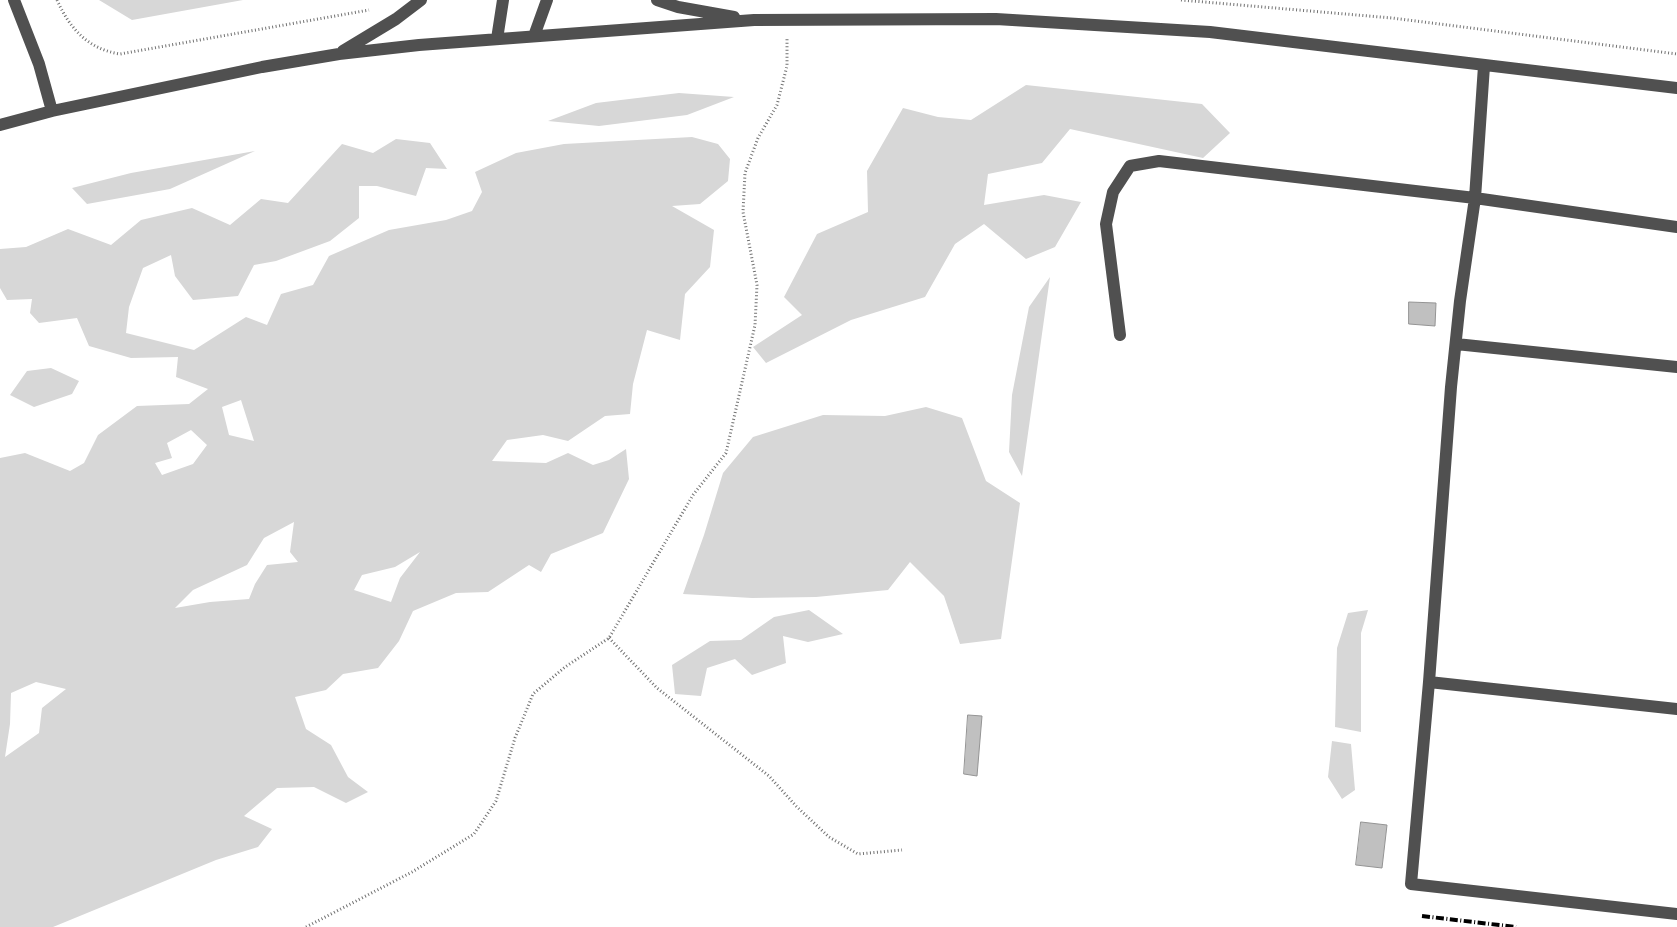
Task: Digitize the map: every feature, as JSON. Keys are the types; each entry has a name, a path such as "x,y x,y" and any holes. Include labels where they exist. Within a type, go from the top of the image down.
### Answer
{"street":[{"path":"14,0 38,64 52,111"},
{"path":"339,54 396,20 421,0"},
{"path":"497,39 503,0"},
{"path":"534,36 547,0"},
{"path":"657,0 678,8 754,20"},
{"path":"0,125 52,111 262,67 339,54 419,44 754,20 996,19 1210,32 1677,88"},
{"path":"1484,66 1475,198 1460,301 1451,387 1429,682 1411,884 1677,914"},
{"path":"1120,335 1106,224 1113,192 1130,166 1159,161 1475,198 1677,227"},
{"path":"1456,344 1677,367"},
{"path":"1429,682 1677,709"}],"path":[{"path":"57,0 64,16 76,31 91,44 106,52 120,54 372,9"},
{"path":"1181,0 1392,18 1677,54"},
{"path":"306,927 412,872 474,834 496,801 515,738 533,694 566,667 610,638 693,495 726,453 755,325 757,285 743,212 745,173 758,138 778,105 787,66 787,20"},
{"path":"610,638 657,688 770,776 796,806 830,836 858,854 902,850"}],"shaded area":[{"path":"99,0 243,0 132,20"},
{"path":"1026,85 1202,104 1230,133 1203,158 1070,129 1042,163 988,174 984,205 1044,195 1081,202 1055,247 1026,259 984,224 955,244 925,297 851,320 766,363 753,347 802,315 784,297 817,234 868,212 867,171 903,108 938,117 971,120"},
{"path":"679,93 734,97 687,115 599,126 548,121 596,103"},
{"path":"692,137 718,144 730,159 728,181 700,204 672,206 714,230 710,267 685,294 680,340 647,330 633,384 630,414 605,416 568,441 543,435 507,440 492,461 546,463 568,453 593,465 609,460 626,449 629,479 603,533 551,554 541,572 529,565 488,592 456,593 413,611 399,641 378,668 343,674 326,690 295,697 306,729 331,745 348,777 368,792 346,803 314,787 277,788 244,816 272,829 258,847 216,860 53,927 0,927 0,458 25,453 70,471 84,463 98,435 137,406 189,404 208,389 176,377 178,357 131,358 89,346 77,318 39,323 30,313 32,299 7,300 0,288 0,249 26,247 68,229 111,245 141,220 192,208 230,225 261,199 288,203 342,144 373,153 396,139 430,143 447,169 426,168 416,196 377,186 359,186 359,218 330,241 276,261 254,265 238,296 193,300 175,276 171,255 143,268 129,307 126,333 194,350 246,317 267,325 281,294 313,285 329,256 389,230 446,220 472,211 482,192 475,172 516,153 564,144","holes":["241,400 254,441 229,435 222,407","191,430 207,445 193,464 162,475 155,463 172,458 167,443","294,522 290,552 298,562 267,565 255,584 249,599 210,602 175,608 193,590 247,565 264,538","420,552 400,578 391,602 354,590 362,575 395,567","36,682 66,689 42,708 39,733 5,757 10,724 11,693"]},
{"path":"255,151 170,189 87,204 72,188 131,173"},
{"path":"1050,277 1022,476 1009,452 1012,395 1029,307"},
{"path":"51,368 79,381 72,394 34,407 10,395 27,371"},
{"path":"926,407 962,418 986,481 1020,503 1001,639 960,644 944,596 910,562 888,590 816,597 752,598 683,594 723,473 753,437 823,415 885,416"},
{"path":"809,610 843,634 808,642 783,636 786,663 752,675 735,659 707,668 701,696 675,694 672,665 710,641 741,640 774,617"},
{"path":"1368,610 1361,633 1361,732 1335,727 1337,648 1348,613"},
{"path":"1332,741 1351,744 1355,790 1342,799 1328,777"}],"building":[{"path":"1409,302 1436,303 1435,326 1409,324"},
{"path":"968,715 982,716 977,776 964,774"},
{"path":"1361,822 1387,825 1382,868 1356,865"}],"railway":[{"path":"1422,916 1516,927"}]}
